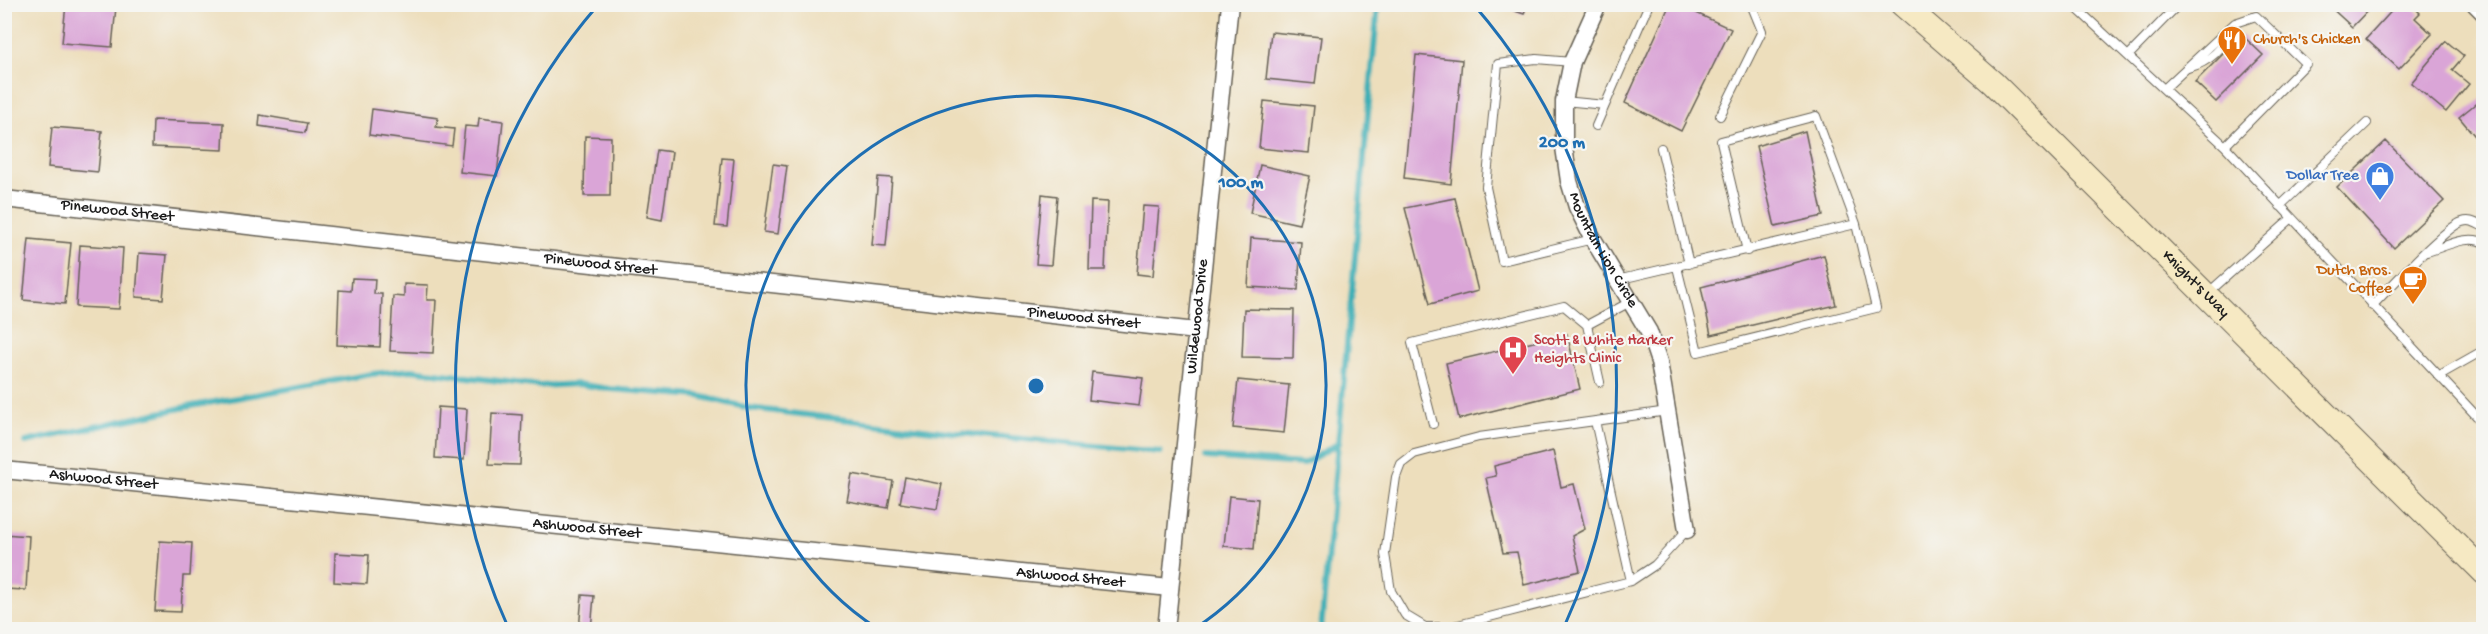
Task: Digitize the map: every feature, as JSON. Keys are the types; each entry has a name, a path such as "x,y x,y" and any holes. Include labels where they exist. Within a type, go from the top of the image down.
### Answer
{"main road":[{"name":"Knight's Way","path":"1906,5 1993,83 2484,572"}],"street":[{"name":"Wildewood Drive","path":"1166,630 1230,4"},
{"name":"Mountain Lion Circle","path":"1598,4 1572,62 1564,101 1564,147 1569,181 1577,207 1593,239 1649,332 1659,362 1687,530"},
{"path":"2475,4 2484,13"},
{"name":"Pinewood Street","path":"4,199 1196,331"},
{"name":"Ashwood Street","path":"4,470 1170,588"}],"lane":[{"path":"1596,126 1649,4"},
{"path":"1720,116 1762,31 1751,4"},
{"path":"2072,4 2225,146 2484,424"},
{"path":"2128,56 2179,4"},
{"path":"2164,89 2235,23 2256,16 2306,64 2225,146"},
{"path":"1572,62 1536,59 1498,64 1486,187 1502,261 1593,239"},
{"path":"1564,101 1605,105"},
{"path":"1677,267 1698,352 1876,308 1856,224 1816,116 1721,141 1747,251"},
{"path":"2280,207 2367,123"},
{"path":"1661,148 1689,264"},
{"path":"2206,296 2292,218"},
{"path":"2372,306 2459,222 2470,220 2484,227"},
{"path":"1617,280 1856,224"},
{"path":"2425,253 2467,239 2484,243"},
{"path":"1587,325 1630,302"},
{"path":"1432,424 1412,343 1564,306 1587,325 1600,382"},
{"path":"2438,376 2484,350"},
{"path":"1668,411 1479,437 1414,454 1401,464 1396,477 1385,554 1391,591 1405,615 1425,627 1450,627 1631,581 1655,565 1687,530"},
{"path":"1595,421 1631,581"}],"building":[{"path":"66,4 116,7 112,47 62,43"},
{"path":"1494,4 1527,4 1524,14"},
{"path":"1670,4 1677,4 1731,29 1681,131 1625,103"},
{"path":"2398,4 2411,4 2420,13 2415,18 2432,34 2399,69 2366,39"},
{"path":"2328,5 2373,5 2352,27"},
{"path":"1271,32 1321,37 1315,84 1266,79"},
{"path":"2242,35 2263,55 2216,102 2195,82"},
{"path":"2446,41 2464,56 2452,70 2469,84 2446,112 2411,83"},
{"path":"1416,55 1462,60 1451,184 1404,178"},
{"path":"2484,97 2484,147 2459,117"},
{"path":"1264,101 1314,106 1309,153 1259,148"},
{"path":"372,109 438,118 436,127 454,129 452,146 369,135"},
{"path":"260,115 307,123 305,133 259,126"},
{"path":"479,118 503,121 497,176 460,172 465,126 478,127"},
{"path":"153,120 224,123 223,150 152,147"},
{"path":"52,127 102,131 98,172 48,167"},
{"path":"1805,131 1823,216 1775,227 1756,146"},
{"path":"585,136 611,137 610,196 584,196"},
{"path":"2386,141 2444,201 2394,248 2337,187"},
{"path":"657,150 672,152 662,220 647,217"},
{"path":"722,158 734,159 727,227 715,226"},
{"path":"773,164 787,166 778,234 764,232"},
{"path":"1260,165 1310,176 1299,224 1250,213"},
{"path":"878,177 892,178 886,246 872,245"},
{"path":"1042,194 1057,196 1051,265 1036,264"},
{"path":"1455,198 1478,291 1430,304 1405,208"},
{"path":"1091,201 1108,202 1105,270 1089,270"},
{"path":"1143,206 1159,207 1153,276 1137,274"},
{"path":"1251,238 1301,242 1298,290 1248,287"},
{"path":"29,239 71,243 65,304 23,300"},
{"path":"80,245 123,248 119,309 76,307"},
{"path":"139,253 167,255 163,299 136,297"},
{"path":"1824,255 1836,305 1711,335 1701,287"},
{"path":"352,278 375,279 374,294 382,294 380,347 337,345 339,290 351,291"},
{"path":"404,284 428,285 427,300 436,300 433,353 390,351 393,296 404,297"},
{"path":"1244,309 1294,310 1293,358 1242,357"},
{"name":"Scott & White Harker Heights Clinic","path":"1567,334 1580,389 1459,419 1446,363"},
{"path":"1092,372 1143,378 1139,406 1089,400"},
{"path":"1238,380 1289,385 1284,433 1233,428"},
{"path":"438,407 467,409 464,460 435,458"},
{"path":"492,413 522,415 520,465 489,464"},
{"path":"1553,451 1561,487 1574,484 1585,529 1572,536 1580,571 1524,585 1517,552 1503,553 1486,478 1496,476 1494,466"},
{"path":"852,474 893,481 888,508 847,501"},
{"path":"905,477 942,484 937,509 900,503"},
{"path":"1229,496 1258,499 1254,549 1224,546"},
{"path":"4,534 29,536 26,590 4,589"},
{"path":"160,541 192,543 190,576 183,576 181,612 155,611"},
{"path":"335,553 369,555 367,584 334,582"},
{"path":"582,595 594,596 591,630 579,630"}],"waterway":[{"path":"1321,630 1378,4"},
{"path":"26,442 186,407 372,374 411,370 540,386 578,384 610,389 699,396 749,408 948,432 1160,452"},
{"path":"1206,457 1303,464 1339,443"}],"place":[{"name":"Church's Chicken","path":"2232,66"},
{"name":"Dollar Tree","path":"2380,202"},
{"name":"Dutch Bros. Coffee","path":"2413,306"},
{"name":"Scott & White Harker Heights Clinic","path":"1513,376"}]}
